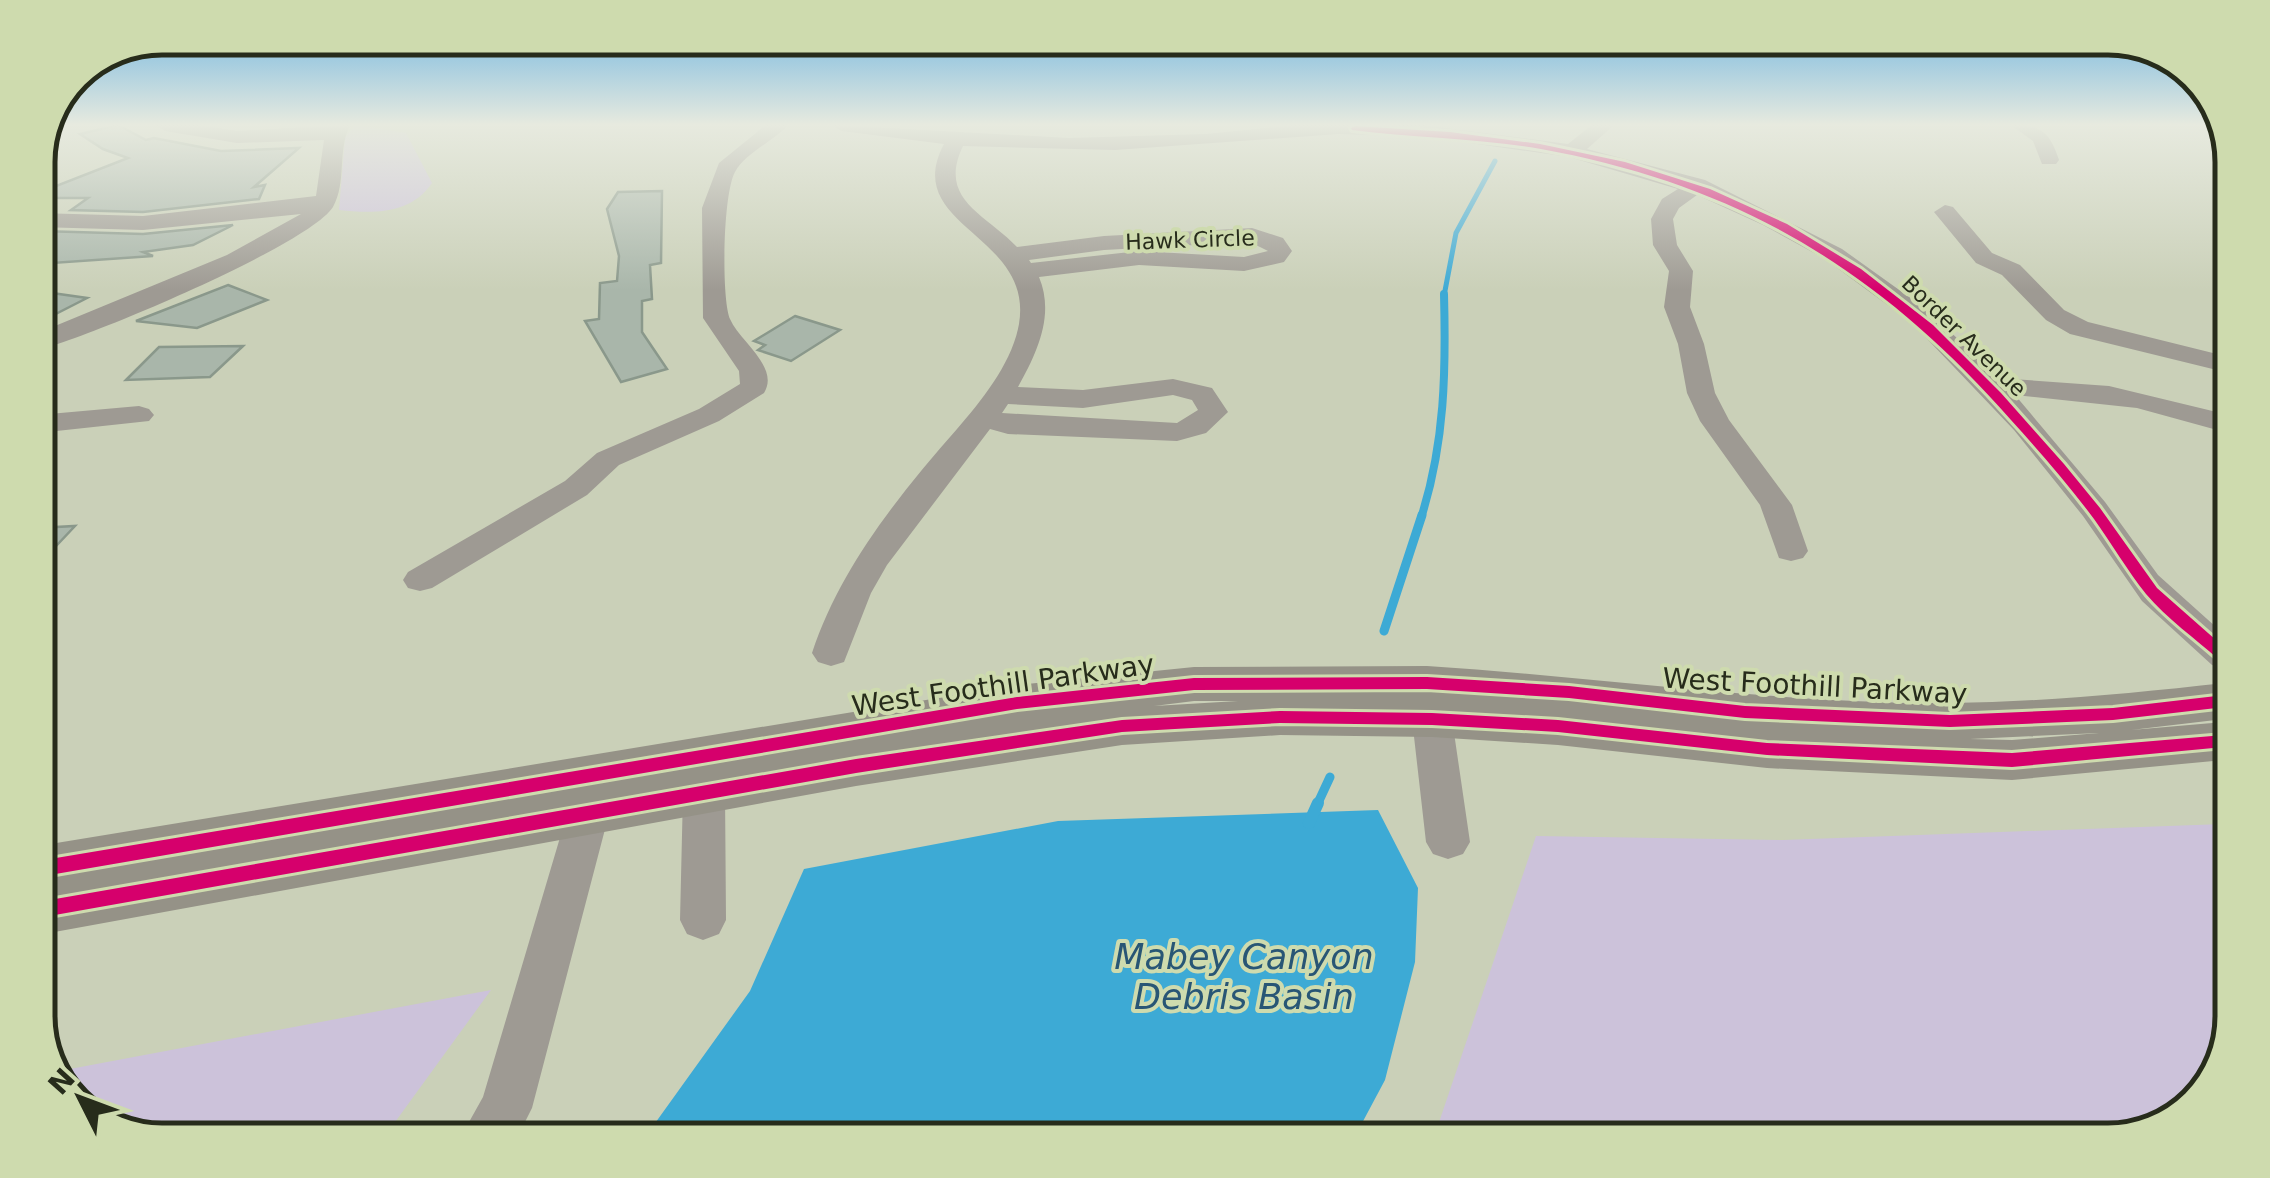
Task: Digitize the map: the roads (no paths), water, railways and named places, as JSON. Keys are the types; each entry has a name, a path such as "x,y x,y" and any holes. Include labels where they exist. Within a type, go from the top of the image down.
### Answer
{"main road":[{"name":"West Foothill Parkway","path":"55,866 1016,704 1194,684 1310,680 1568,692 1744,712 1950,722 2113,714 2215,702"},
{"path":"588,814 656,782 949,730 1016,704"},
{"name":"West Foothill Parkway","path":"55,907 704,793 1122,726 1280,717 1432,718 1558,726 1766,749 2012,760 2215,743"}],"street":[{"path":"55,335 278,240 322,205 331,180"},
{"path":"420,580 576,488 608,458 708,415 754,387 753,371 716,318 712,258 720,180"},
{"path":"831,653 839,618 866,573 969,433 994,406 1029,344 1036,297 1018,263 959,208 946,180"},
{"name":"Border Avenue","path":"1679,180 1808,238 1894,296 1988,386 2093,508 2153,592 2215,647"},
{"path":"1697,185 1670,204 1662,219 1664,245 1681,271 1676,307 1690,344 1701,393 1715,421 1776,506 1791,550"},
{"path":"55,220 143,223 322,205"},
{"path":"1945,212 1984,258 2012,270 2056,315 2078,328 2215,362"},
{"name":"Hawk Circle","path":"1252,235 1275,243 1280,251 1264,262 1244,264 1139,258 1018,263 1104,243 1252,235"},
{"path":"1988,386 2085,388 2165,402 2215,419"},
{"path":"1173,387 1202,394 1214,412 1196,427 1158,433 1008,425 994,406 1173,387"},
{"path":"55,422 139,414"},
{"path":"1432,718 1448,842"},
{"path":"703,920 704,793"},
{"path":"497,1123 506,1108 588,814"}],"water":[{"name":"Mabey Canyon Debris Basin","path":"1378,810 1418,888 1415,962 1385,1080 1362,1123 655,1123 750,991 804,869 1058,821"}],"waterway":[{"path":"1444,296 1456,233 1485,180"},
{"path":"1421,518 1435,462 1442,407 1444,296"},
{"path":"1384,631 1422,515"},
{"path":"1317,805 1330,777"},
{"path":"1309,823 1318,803"}]}
